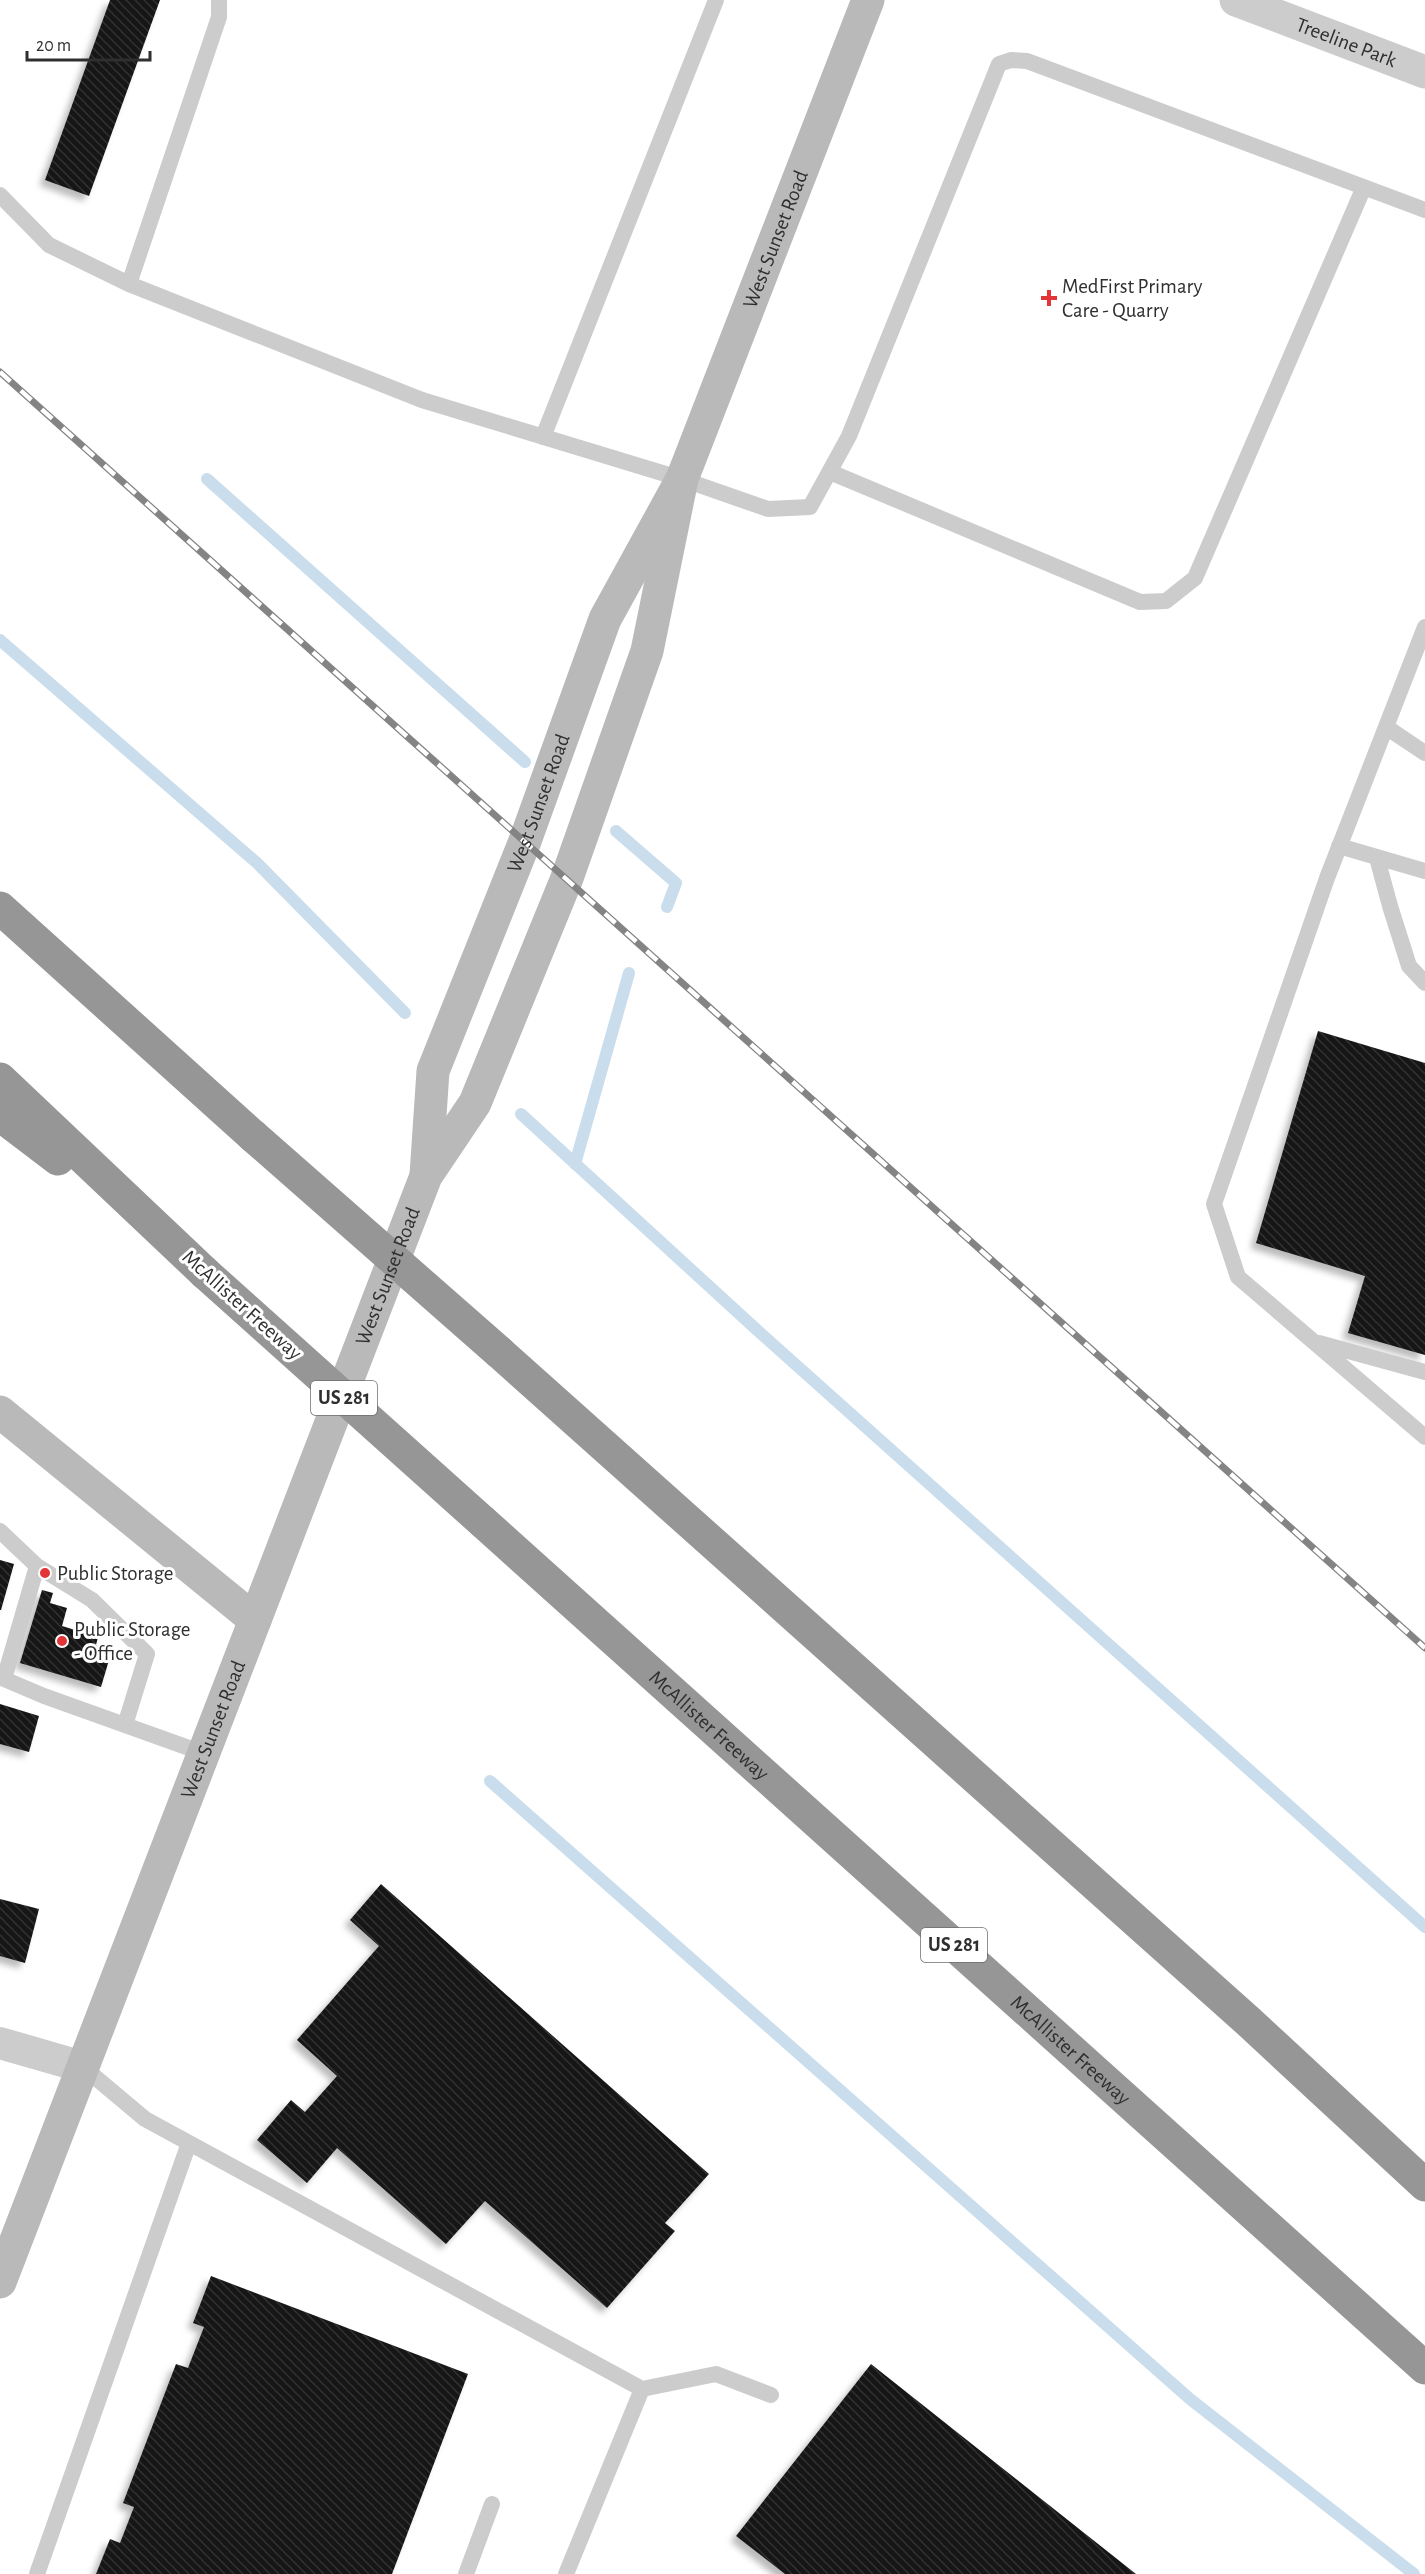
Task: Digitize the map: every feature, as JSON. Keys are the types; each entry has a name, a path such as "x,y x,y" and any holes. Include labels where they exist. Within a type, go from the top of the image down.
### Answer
{"highway":[{"path":"0,908 1239,2013 1425,2185"},
{"name":"McAllister Freeway","path":"0,1079 205,1273 1425,2367"},
{"path":"0,1115 205,1273"}],"main road":[{"name":"West Sunset Road","path":"426,1176 433,1071 525,841 605,619 682,479 868,0"},
{"name":"West Sunset Road","path":"0,2282 426,1176 475,1103 567,878 647,651 682,479"},
{"path":"0,1412 255,1620"}],"street":[{"name":"Treeline Park","path":"1236,0 1425,72"},
{"path":"0,2043 83,2067"}],"lane":[{"path":"129,284 219,17 219,0"},
{"path":"543,437 716,0"},
{"path":"0,195 49,245 129,284 422,400 682,479 768,509 810,507 849,436 999,64 1011,60 1027,61 1425,210"},
{"path":"830,472 1140,602 1166,601 1195,578 1364,187"},
{"path":"1425,627 1339,846 1214,1204 1238,1277 1425,1437"},
{"path":"1386,727 1425,753"},
{"path":"1339,846 1425,871"},
{"path":"1377,858 1409,966 1425,983"},
{"path":"1312,1341 1425,1372"},
{"path":"0,1530 37,1566 92,1600 147,1654 125,1725"},
{"path":"37,1566 2,1678 44,1696 203,1753"},
{"path":"83,2067 145,2119 642,2389 716,2374 771,2395"},
{"path":"37,2574 189,2142"},
{"path":"566,2574 642,2389"},
{"path":"466,2574 492,2504"}],"building":[{"path":"110,0 160,0 89,196 45,180"},
{"path":"1318,1031 1425,1063 1425,1355 1348,1333 1365,1276 1256,1243"},
{"path":"0,1560 14,1564 1,1610 0,1610"},
{"name":"Public Storage - Office","path":"42,1590 53,1593 50,1603 67,1608 62,1626 98,1637 96,1645 112,1650 101,1687 20,1663"},
{"path":"0,1704 39,1716 29,1752 0,1744"},
{"path":"381,1884 709,2174 665,2223 675,2231 607,2308 485,2201 446,2244 337,2148 307,2183 257,2140 291,2100 305,2112 337,2076 297,2040 379,1946 350,1920"},
{"path":"0,1899 39,1909 25,1963 0,1956"},
{"path":"211,2276 468,2374 392,2574 96,2574 110,2539 120,2543 134,2507 123,2503 176,2364 188,2368 204,2327 193,2323"},
{"path":"871,2364 1136,2574 785,2574 736,2536"}],"waterway":[{"path":"207,479 525,762"},
{"path":"0,640 257,863 405,1013"},
{"path":"616,831 676,883 667,907"},
{"path":"575,1164 629,973"},
{"path":"521,1114 757,1330 1425,1927"},
{"path":"490,1781 1190,2399 1414,2574"}],"railway":[{"path":"0,372 1425,1648"}],"place":[{"name":"MedFirst Primary Care - Quarry","path":"1049,298"},
{"name":"Public Storage","path":"45,1573"},
{"name":"Public Storage - Office","path":"62,1641"}]}
